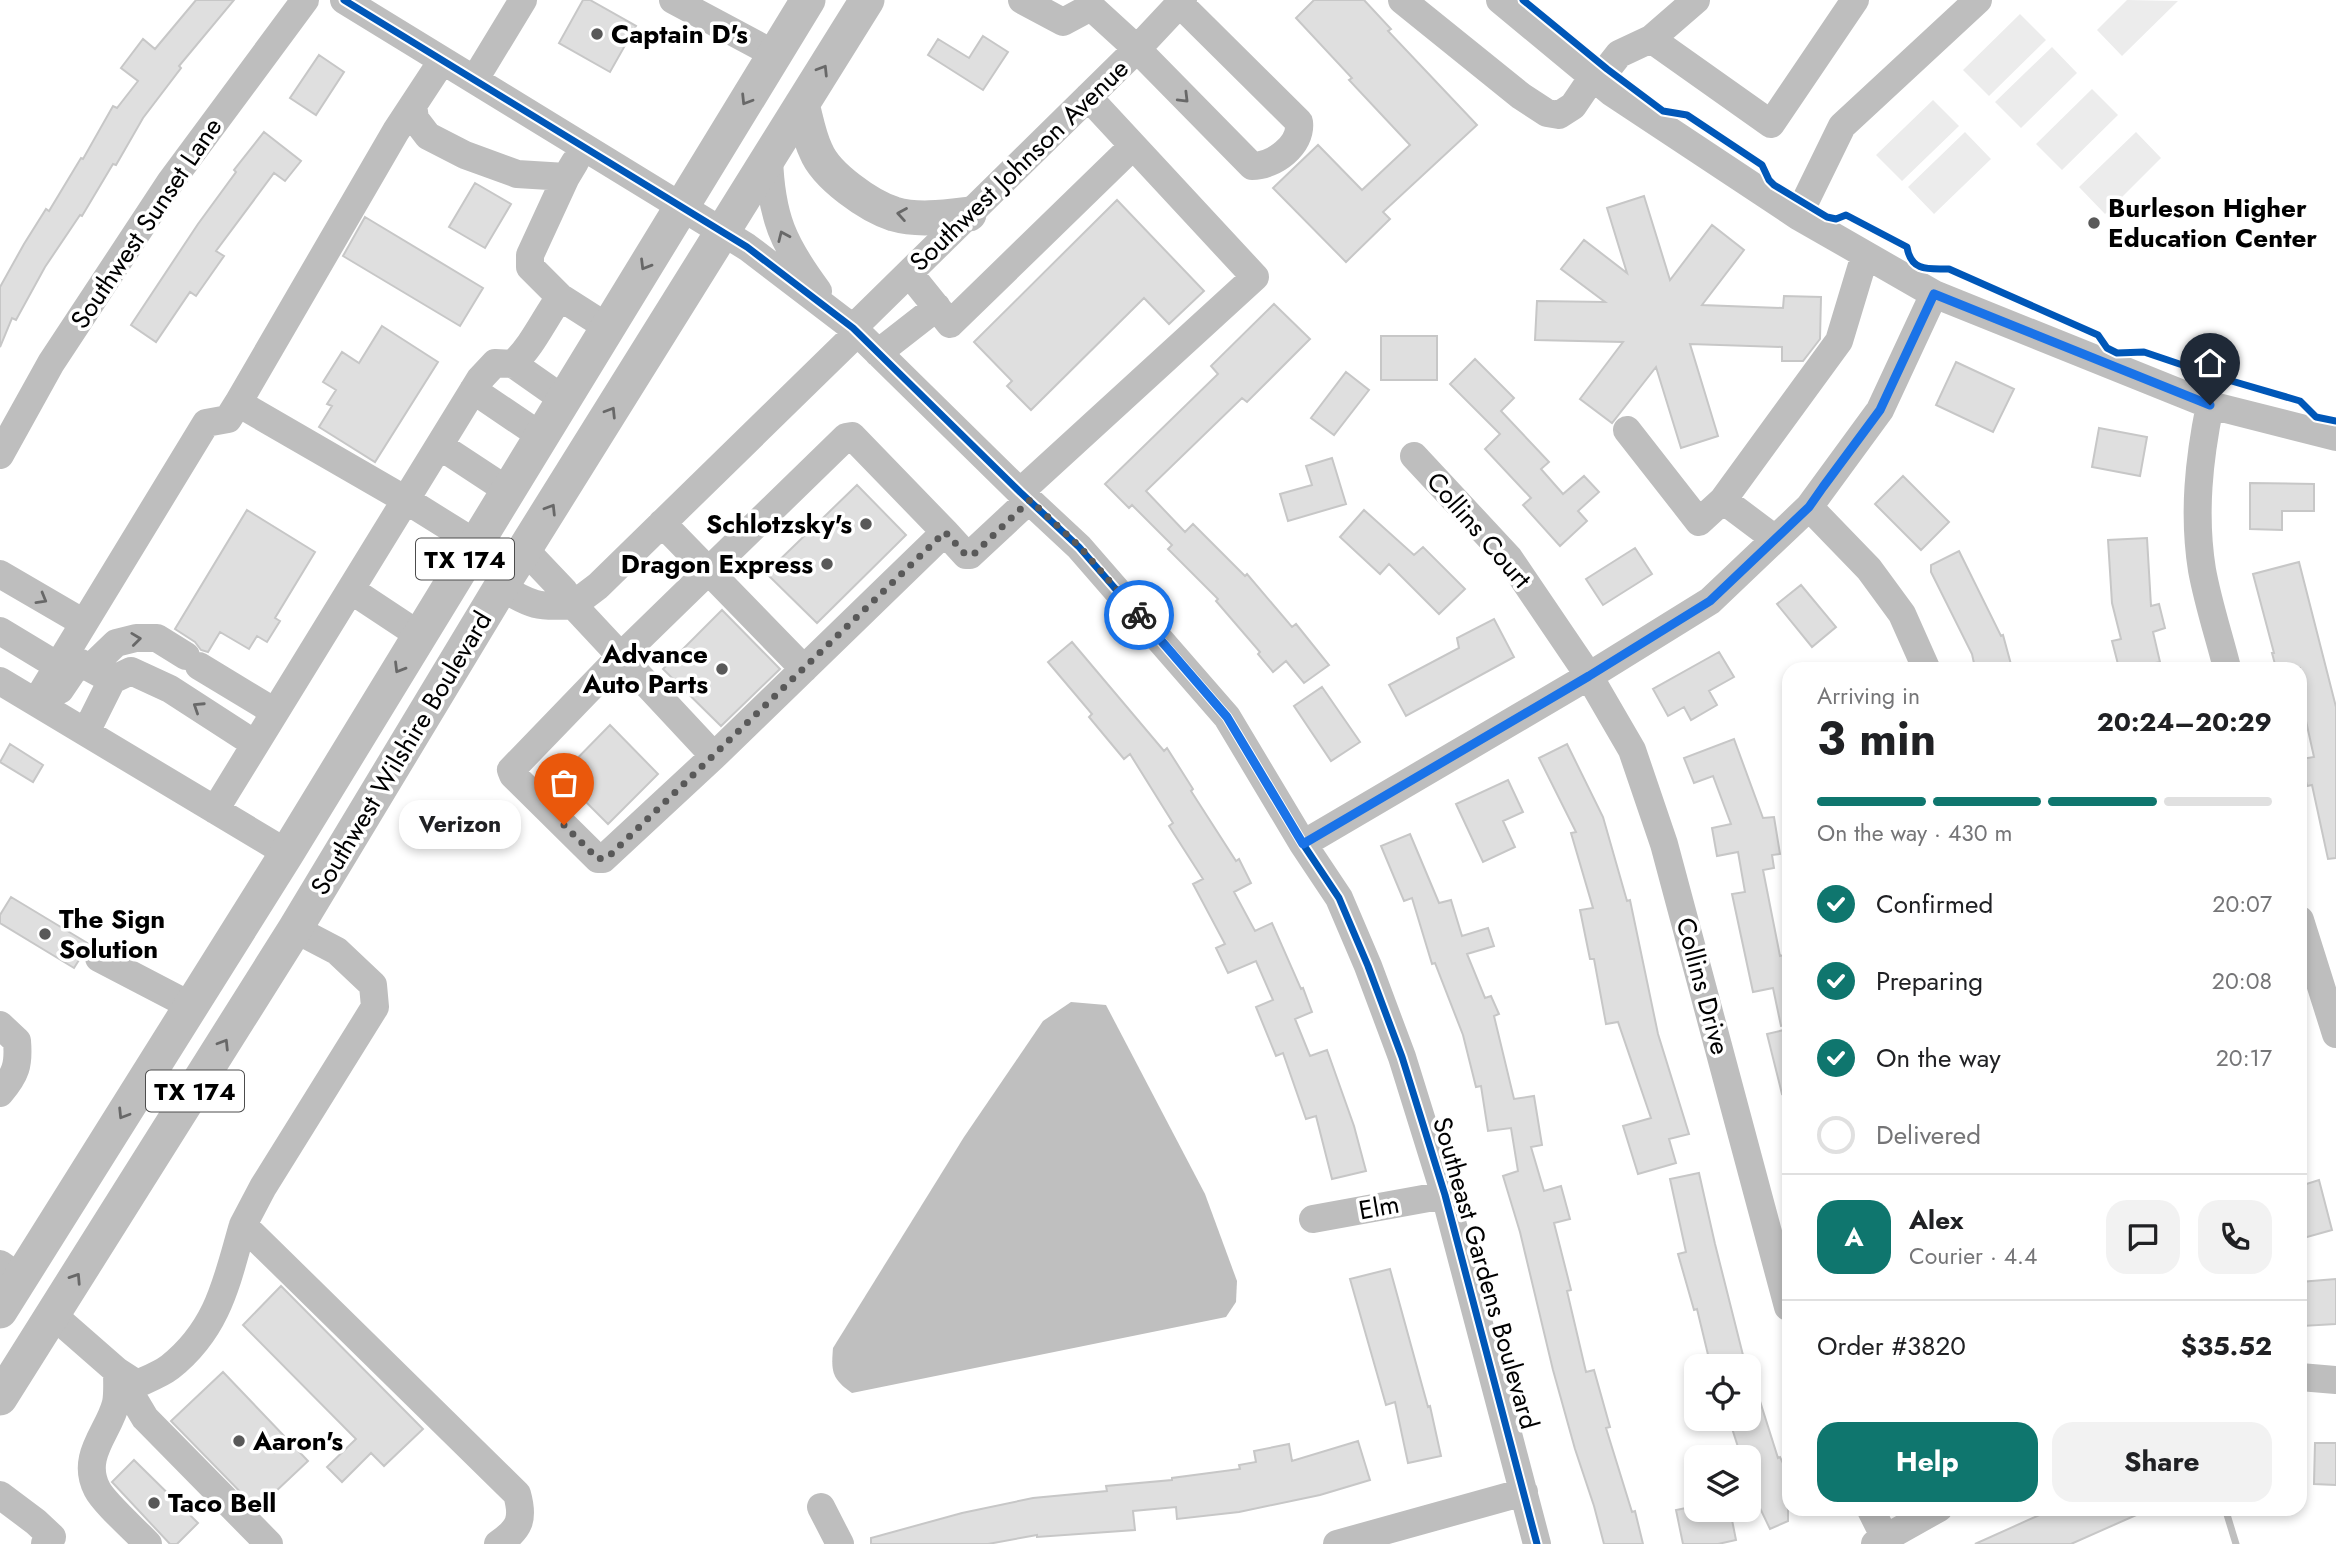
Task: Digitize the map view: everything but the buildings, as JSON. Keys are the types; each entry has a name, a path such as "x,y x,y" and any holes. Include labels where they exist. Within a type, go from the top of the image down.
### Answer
{"main road":[{"name":"Southwest Wilshire Boulevard","path":"0,1311 10,1271 191,1006 808,0"},
{"name":"Southwest Wilshire Boulevard","path":"0,1398 295,929 501,587 867,0"},
{"path":"802,104 816,152 828,172 852,191 894,214 937,218 969,214"}],"street":[{"name":"Southwest Sunset Lane","path":"0,455 51,363 171,181 305,0"},
{"name":"Southeast Gardens Boulevard","path":"344,0 748,248 848,324 1080,547 1227,717 1303,844 1339,898 1368,966 1402,1057 1445,1195 1537,1544"},
{"path":"475,79 523,0"},
{"path":"673,0 719,11 774,54"},
{"path":"1022,0 1063,22 1094,3 1252,166 1262,166 1277,159 1301,132 1299,122 1181,2"},
{"path":"1402,0 1521,96 1547,113 1559,115 1573,106 1619,54 1651,39 1696,0"},
{"path":"1500,0 1595,80 1798,216 1934,294 2210,405 2336,437"},
{"path":"1651,39 1771,124 1856,0"},
{"path":"1798,216 1842,127 1978,0"},
{"name":"Southwest Johnson Avenue","path":"573,605 598,586 662,523 848,324 909,273 1137,49 1181,2"},
{"path":"41,705 58,666 206,423 228,419 413,105 442,61"},
{"path":"945,532 714,757 603,859 598,859 513,775 513,766 621,656 849,436 852,436 945,532 966,555 974,554 1025,496 1255,277 1088,97"},
{"path":"413,105 415,119 428,136 466,155 517,174 566,177"},
{"path":"909,273 950,324 1133,146"},
{"path":"583,147 530,255 530,267 560,297 607,327"},
{"path":"769,158 772,200 781,230 801,268 848,324"},
{"path":"1627,430 1699,522 1723,500 1839,341 1866,255"},
{"path":"1303,844 1589,676 1710,601 1809,507 1880,410 1934,294"},
{"path":"513,365 527,352 560,297"},
{"path":"877,353 937,307"},
{"path":"215,810 473,390 495,363 513,365 563,399"},
{"path":"473,390 541,436"},
{"path":"238,403 406,500 475,544"},
{"path":"2210,405 2200,458 2198,515 2202,570 2225,662"},
{"path":"439,446 507,490"},
{"name":"Collins Court","path":"1414,456 1509,558 1589,676"},
{"path":"1723,500 1775,539"},
{"path":"1809,507 1869,569 1902,614 1923,662"},
{"path":"662,523 804,669"},
{"path":"526,550 564,591 573,605 714,757"},
{"path":"0,575 84,623"},
{"path":"501,587 527,604 550,607 573,605"},
{"path":"351,590 419,635"},
{"path":"0,631 58,666"},
{"path":"86,732 101,674 116,643 136,638 157,638 275,712"},
{"path":"41,705 79,662 101,674 131,671 170,689 255,744"},
{"name":"Collins Drive","path":"1589,676 1632,750 1664,844 1782,1285"},
{"path":"0,681 287,853"},
{"path":"53,1315 117,1371 137,1384 170,1367 201,1335 216,1313 243,1225 375,1007 373,985 337,951 295,929"},
{"path":"2307,942 2336,1034"},
{"path":"99,958 191,1006"},
{"path":"0,1025 16,1041 18,1059 13,1078 0,1093"},
{"name":"Elm","path":"1313,1219 1445,1195"},
{"path":"243,1225 517,1494 520,1522 512,1535 498,1544"},
{"path":"117,1371 117,1401 111,1419 96,1444 92,1465 97,1489 143,1542"},
{"path":"117,1371 145,1418 269,1544"},
{"path":"2307,1378 2336,1380"},
{"path":"1337,1544 1524,1492"},
{"path":"0,1495 36,1521 52,1542"},
{"path":"821,1507 840,1544"},
{"path":"1872,1516 1880,1541 1925,1516"}],"shaded area":[{"path":"2127,0 2178,1 2122,56 2097,30"},
{"path":"2020,14 2046,40 1989,96 1963,70"},
{"path":"2052,47 2077,73 2021,128 1995,102"},
{"path":"2092,89 2118,115 2062,170 2036,144"},
{"path":"1933,100 1959,126 1902,181 1876,155"},
{"path":"1965,132 1991,159 1934,214 1908,187"},
{"path":"2136,132 2161,158 2105,214 2079,187"},
{"path":"1071,1002 1106,1005 1205,1194 1237,1281 1236,1302 1226,1317 852,1393 834,1374 833,1348 964,1137 1043,1021"}],"waterway":[{"path":"2227,1516 2236,1544"}],"cycle path":[{"path":"344,0 747,247 853,328 1079,547 1227,717 1303,844 1339,898 1368,966 1402,1057 1445,1195 1537,1544"},
{"path":"1523,0 1663,111 1687,115 1762,165 1774,185 1827,217 1836,219 1846,215 1907,247 1912,261 1917,265 1928,269 1949,269 2098,335 2107,348 2117,353 2144,352 2300,401 2316,417 2336,421"}],"way so far":[{"path":"564,825 598,859 608,857 945,532 966,555 974,554 1030,500 1080,547 1139,615"}],"place":[{"name":"Captain D's","path":"597,34"},
{"name":"Burleson Higher Education Center","path":"2094,223"},
{"name":"Schlotzsky's","path":"866,524"},
{"name":"Dragon Express","path":"827,564"},
{"name":"Advance Auto Parts","path":"722,669"},
{"name":"Verizon","path":"564,825"},
{"name":"The Sign Solution","path":"45,934"},
{"name":"Aaron's","path":"239,1441"},
{"name":"Taco Bell","path":"154,1503"}],"route":[{"path":"1139,615 1227,717 1303,844 1589,676 1710,601 1809,507 1880,410 1934,294 2210,405"}]}
